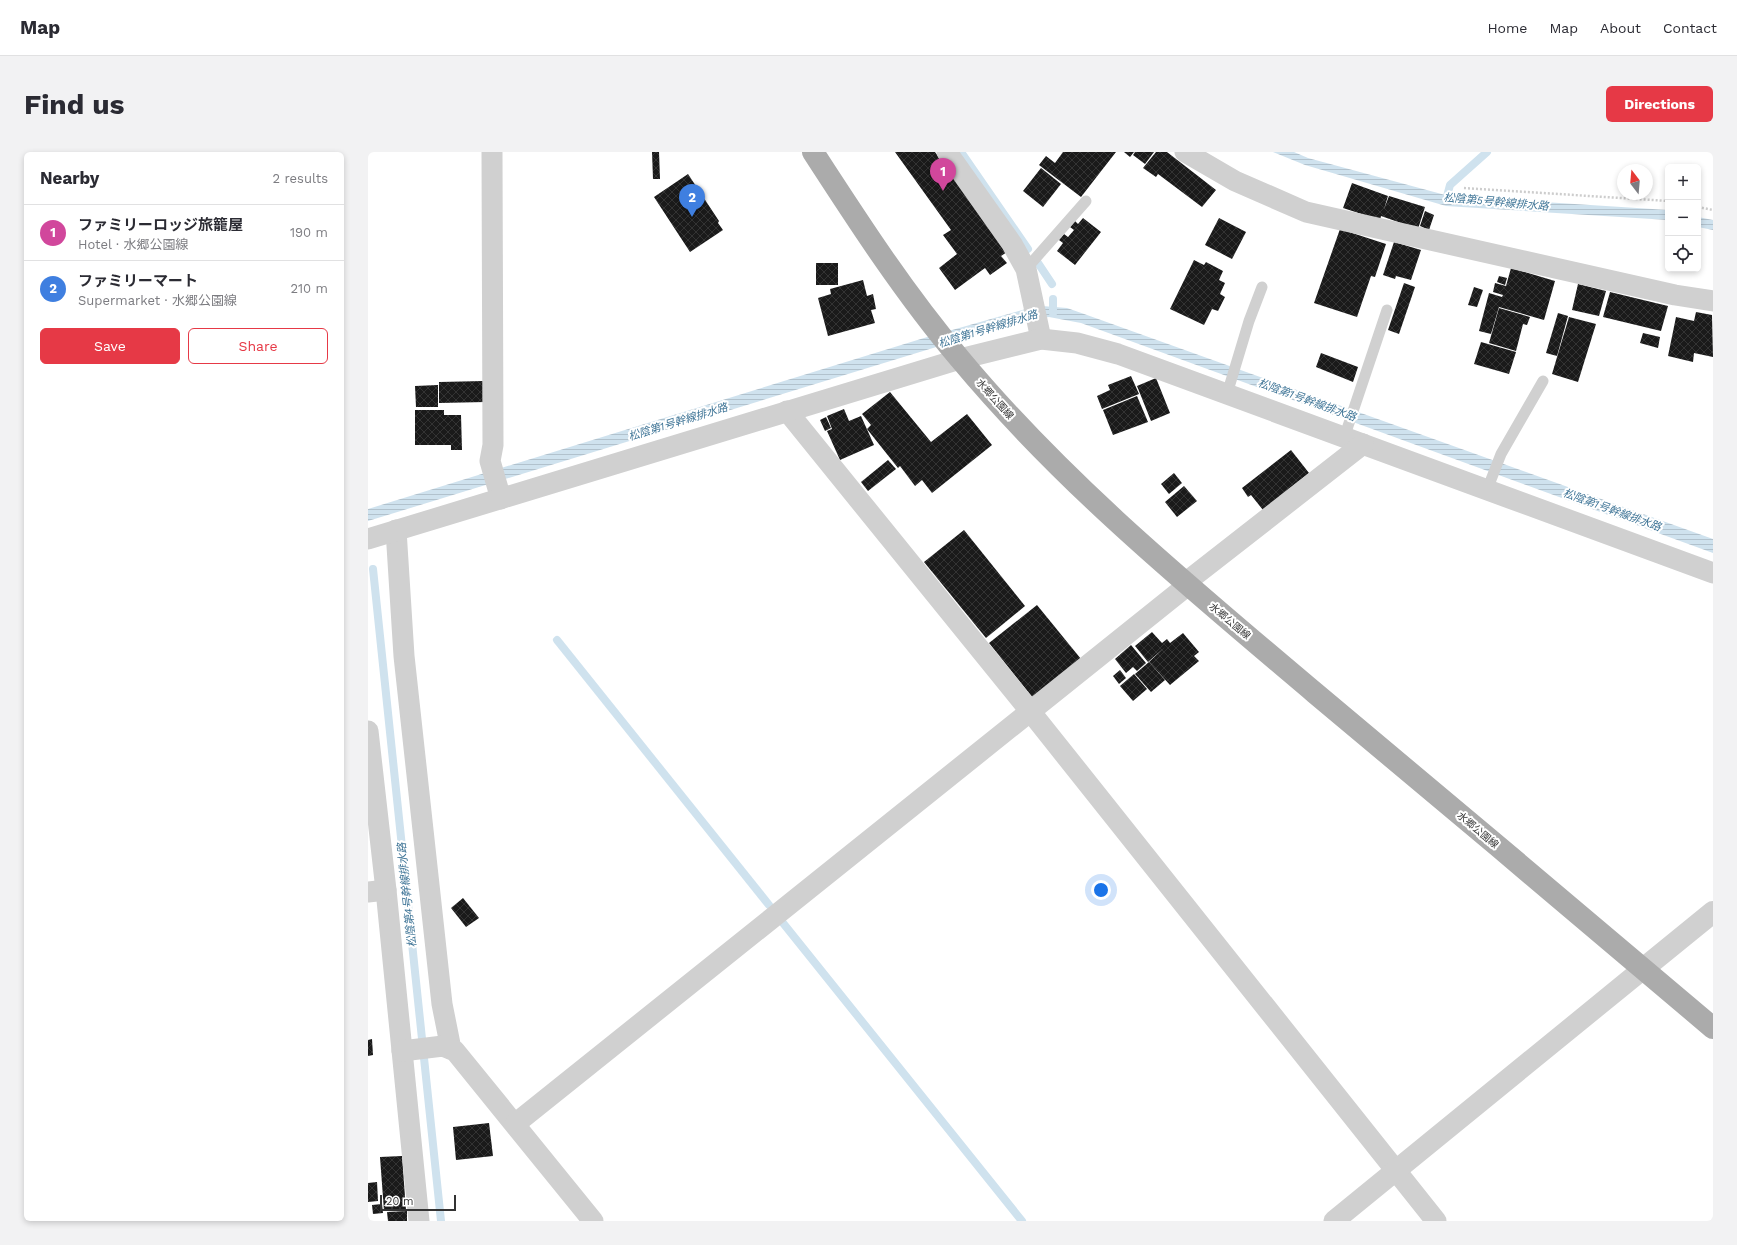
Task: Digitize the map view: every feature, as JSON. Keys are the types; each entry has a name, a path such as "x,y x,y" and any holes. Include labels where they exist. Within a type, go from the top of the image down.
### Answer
{"main road":[{"name":"水郷公園線","path":"813,152 857,220 907,292 956,355 1012,418 1067,473 1186,584 1713,1028"}],"street":[{"path":"492,152 493,445 490,462 500,495"},
{"path":"947,152 1012,244 1026,269 1040,334"},
{"path":"1185,152 1235,181 1306,212 1675,295 1713,301"},
{"path":"368,539 500,495 787,411 956,355 1040,334 1118,354 1228,391 1488,486 1713,573"},
{"path":"787,411 1030,711 1436,1221"},
{"path":"515,1124 1186,584 1352,437"},
{"path":"396,530 404,656 442,1004 444,1048"},
{"path":"368,731 377,891 405,1050 419,1221"},
{"path":"1334,1221 1713,912"},
{"path":"405,1050 444,1048 455,1050 593,1221"}],"lane":[{"path":"1026,269 1086,201"},
{"path":"1228,391 1249,321 1262,286"},
{"path":"1352,437 1356,404 1387,310"},
{"path":"1488,486 1501,454 1543,382"}],"path":[{"path":"1464,188 1665,201"},
{"path":"1701,208 1713,210"}],"water":[{"name":"松陰第5号幹線排水路","path":"1273,152 1294,152 1308,158 1449,196 1665,210 1665,220 1446,206 1305,165"},
{"path":"1701,218 1713,220 1713,230 1701,228"},
{"name":"松陰第1号幹線排水路","path":"1042,306 1067,308 1713,539 1713,553 1081,323 1049,317 1028,320 969,337 368,521 368,509 924,338 1026,309"}],"building":[{"path":"652,152 659,152 660,179 653,179"},
{"path":"895,152 935,152 1007,252 1001,256 1007,263 990,275 985,268 955,290 939,268 957,254 943,235 951,230"},
{"path":"1063,152 1116,152 1081,197 1039,165 1046,156 1055,163"},
{"path":"1124,152 1134,152 1130,157"},
{"path":"1135,152 1154,152 1145,164 1133,155"},
{"path":"1156,152 1167,152 1216,190 1202,207 1158,174 1156,177 1143,168"},
{"path":"1041,168 1061,184 1043,207 1023,191"},
{"path":"688,174 719,221 718,223 723,230 690,252 654,197"},
{"path":"1352,183 1388,196 1384,209 1389,196 1425,207 1418,229 1381,216 1380,220 1343,208"},
{"path":"1425,211 1434,215 1429,230 1420,226"},
{"path":"1083,218 1101,232 1075,265 1057,251 1063,243 1059,240 1064,234 1068,237 1074,230 1070,227 1075,221 1078,224"},
{"path":"1219,218 1246,232 1232,259 1205,245"},
{"path":"1340,229 1386,244 1375,277 1371,276 1357,317 1314,303"},
{"path":"1394,242 1421,250 1411,280 1396,276 1395,279 1383,275"},
{"path":"1194,260 1204,265 1206,262 1223,271 1219,280 1225,283 1220,294 1225,297 1218,311 1212,309 1204,325 1170,309"},
{"path":"816,263 838,263 838,285 816,285"},
{"path":"1511,268 1555,281 1544,320 1499,307 1491,334 1479,331 1489,293 1502,297 1503,295 1493,292 1495,283 1506,286"},
{"path":"1499,276 1507,278 1505,285 1497,282"},
{"path":"863,280 867,296 873,294 876,309 871,310 875,323 828,336 818,298 831,294 830,289"},
{"path":"1404,283 1415,287 1399,334 1388,330"},
{"path":"1578,284 1606,291 1599,316 1572,310"},
{"path":"1474,287 1483,290 1477,307 1468,305"},
{"path":"1610,292 1668,306 1661,331 1603,317"},
{"path":"1499,308 1530,317 1527,325 1523,324 1516,351 1489,343"},
{"path":"1696,312 1712,315 1713,357 1694,353 1693,362 1668,356 1676,317 1694,321"},
{"path":"1558,313 1568,316 1557,356 1546,353"},
{"path":"1569,317 1596,324 1578,382 1552,374"},
{"path":"1643,333 1660,337 1658,348 1640,343"},
{"path":"1481,342 1516,352 1509,374 1474,364"},
{"path":"1321,353 1358,367 1353,382 1316,367"},
{"path":"1131,376 1139,394 1102,409 1097,396 1110,390 1108,385"},
{"path":"1156,378 1170,413 1151,421 1137,386"},
{"path":"484,381 486,402 439,403 439,382"},
{"path":"438,385 438,407 416,407 415,386"},
{"path":"890,392 931,442 967,414 992,445 932,493 922,480 915,486 900,466 898,468 867,429 871,425 862,414"},
{"path":"1137,396 1148,422 1113,435 1103,410"},
{"path":"844,409 849,421 861,416 874,445 840,460 827,431 832,429 827,416"},
{"path":"415,410 444,410 444,415 461,415 462,450 451,450 451,445 415,445"},
{"path":"826,417 831,428 825,431 820,420"},
{"path":"1291,450 1309,473 1263,510 1251,495 1248,497 1242,488"},
{"path":"888,460 896,469 868,491 861,482"},
{"path":"1174,473 1182,483 1169,494 1161,484"},
{"path":"1184,486 1197,501 1177,517 1165,502"},
{"path":"964,530 1025,606 986,638 924,562"},
{"path":"1037,605 1081,659 1033,698 989,643"},
{"path":"1152,632 1162,643 1167,639 1170,643 1183,633 1199,652 1194,656 1199,661 1170,685 1149,662 1165,647 1148,662 1135,646"},
{"path":"1131,645 1146,663 1137,671 1133,667 1126,673 1115,659"},
{"path":"1149,662 1165,680 1151,692 1135,674"},
{"path":"1120,670 1126,678 1119,684 1113,676"},
{"path":"1134,674 1147,689 1133,701 1120,686"},
{"path":"463,898 479,918 466,927 451,908"},
{"path":"372,1039 373,1055 368,1056 368,1040"},
{"path":"489,1123 493,1156 456,1160 453,1127"},
{"path":"402,1156 406,1210 384,1211 380,1157"},
{"path":"377,1182 378,1201 368,1202 368,1183"},
{"path":"382,1204 383,1213 373,1214 372,1205"},
{"path":"407,1211 407,1221 388,1221 387,1212"}],"waterway":[{"path":"961,152 1028,249"},
{"name":"松陰第5号幹線排水路","path":"1446,200 1450,185 1487,152"},
{"path":"1038,263 1052,284"},
{"path":"1053,299 1053,313"},
{"name":"松陰第4号幹線排水路","path":"373,569 441,1221"},
{"path":"557,640 769,905"},
{"path":"783,923 1022,1221"}],"place":[{"name":"ファミリーロッジ旅籠屋","path":"943,191"},
{"name":"ファミリーマート","path":"692,217"}]}
